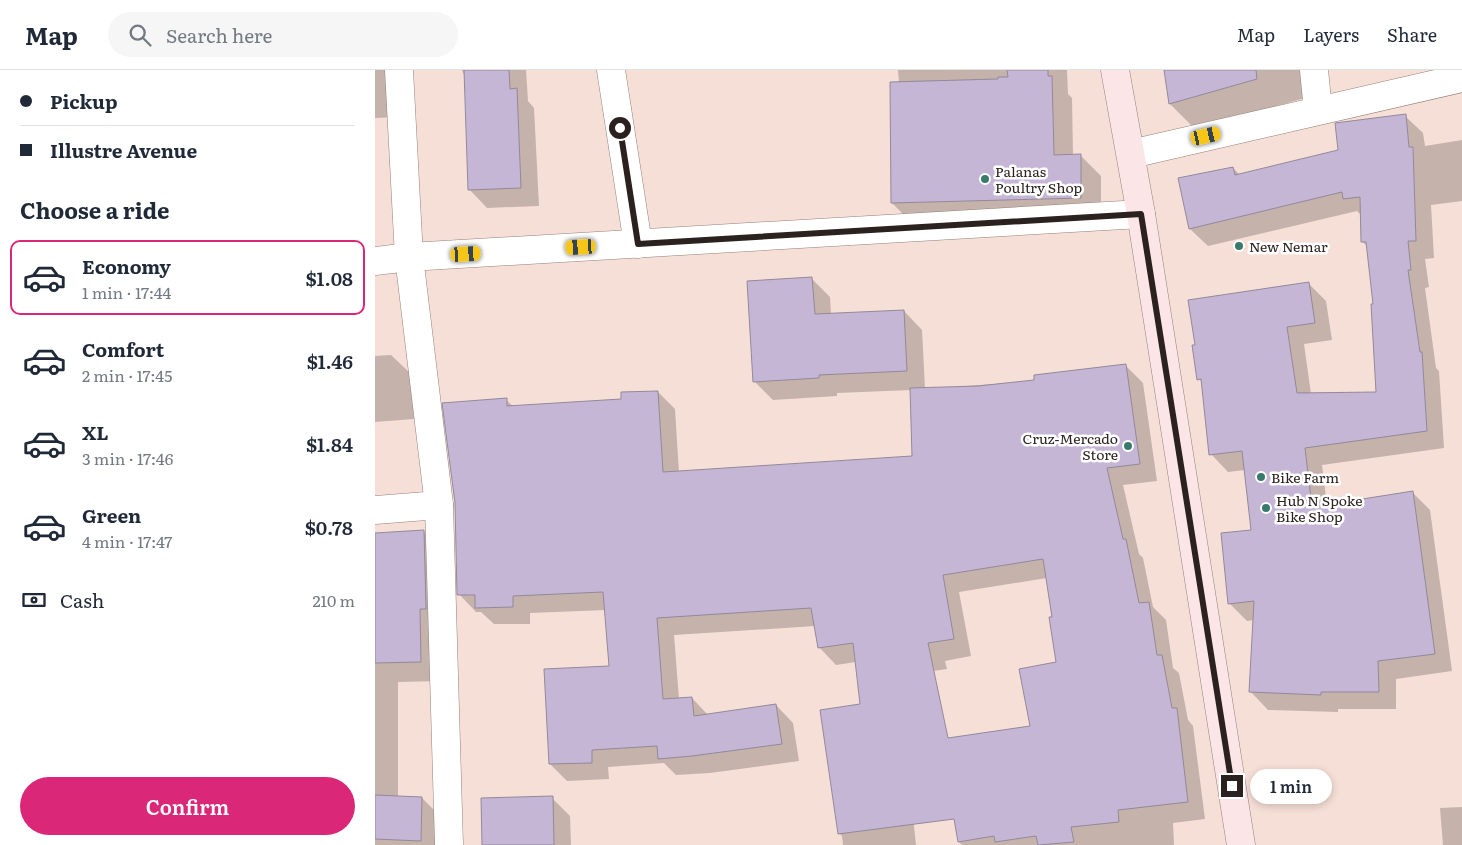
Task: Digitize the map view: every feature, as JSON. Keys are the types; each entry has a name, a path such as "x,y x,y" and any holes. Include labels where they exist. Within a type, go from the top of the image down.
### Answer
{"main road":[{"path":"1115,70 1141,214 1241,845"}],"street":[{"path":"399,70 409,257 439,505 449,845"},
{"path":"611,70 638,244"},
{"path":"1314,70 1318,110"},
{"path":"1131,154 1462,78"},
{"path":"375,261 409,257 1141,214"},
{"path":"375,510 439,505"}],"building":[{"path":"464,70 509,70 510,89 517,88 521,188 468,190"},
{"path":"1007,70 1048,70 1048,76 1052,76 1054,155 1081,154 1081,198 891,203 890,82 998,79 998,77 1008,77"},
{"path":"1164,70 1256,70 1257,79 1169,104"},
{"path":"1406,114 1409,147 1413,147 1416,241 1408,241 1411,270 1408,270 1420,352 1422,352 1427,431 1305,448 1312,507 1413,491 1435,654 1378,661 1379,692 1321,692 1321,695 1249,692 1254,601 1228,604 1221,533 1251,530 1242,451 1209,455 1201,379 1197,380 1192,345 1195,345 1188,300 1309,282 1315,323 1287,327 1297,393 1376,392 1371,304 1373,304 1366,242 1361,242 1360,197 1343,199 1342,192 1189,229 1178,178 1233,167 1235,175 1338,150 1335,123"},
{"path":"812,277 815,314 904,310 907,371 819,375 819,378 753,382 747,281"},
{"path":"1126,364 1140,464 1107,468 1123,539 1126,539 1139,603 1149,602 1157,655 1162,655 1172,708 1177,708 1188,802 1118,810 1119,822 1071,827 1074,842 1038,845 1036,836 995,842 994,836 958,842 954,819 838,834 820,710 860,704 853,643 818,648 811,608 657,618 663,699 692,697 694,716 776,704 782,744 658,759 657,746 592,750 592,763 549,764 544,669 609,666 603,592 513,596 513,607 475,608 475,595 457,595 455,503 442,403 507,398 507,406 621,399 621,392 658,391 663,472 912,456 910,388 978,386 1034,380 1034,375","holes":["1043,559 1052,617 1049,617 1056,662 1019,669 1030,726 948,738 928,643 954,639 943,575"]},
{"path":"424,530 426,609 420,609 421,662 375,663 375,533"},
{"path":"375,795 422,797 421,841 375,839"},
{"path":"553,796 554,845 482,845 481,798"}],"place":[{"name":"Palanas Poultry Shop","path":"985,179"},
{"name":"New Nemar","path":"1239,246"},
{"name":"Cruz-Mercado Store","path":"1128,446"},
{"name":"Bike Farm","path":"1261,477"},
{"name":"Hub N Spoke Bike Shop","path":"1266,508"}],"route":[{"path":"620,128 638,244 1141,214 1232,786"}]}
